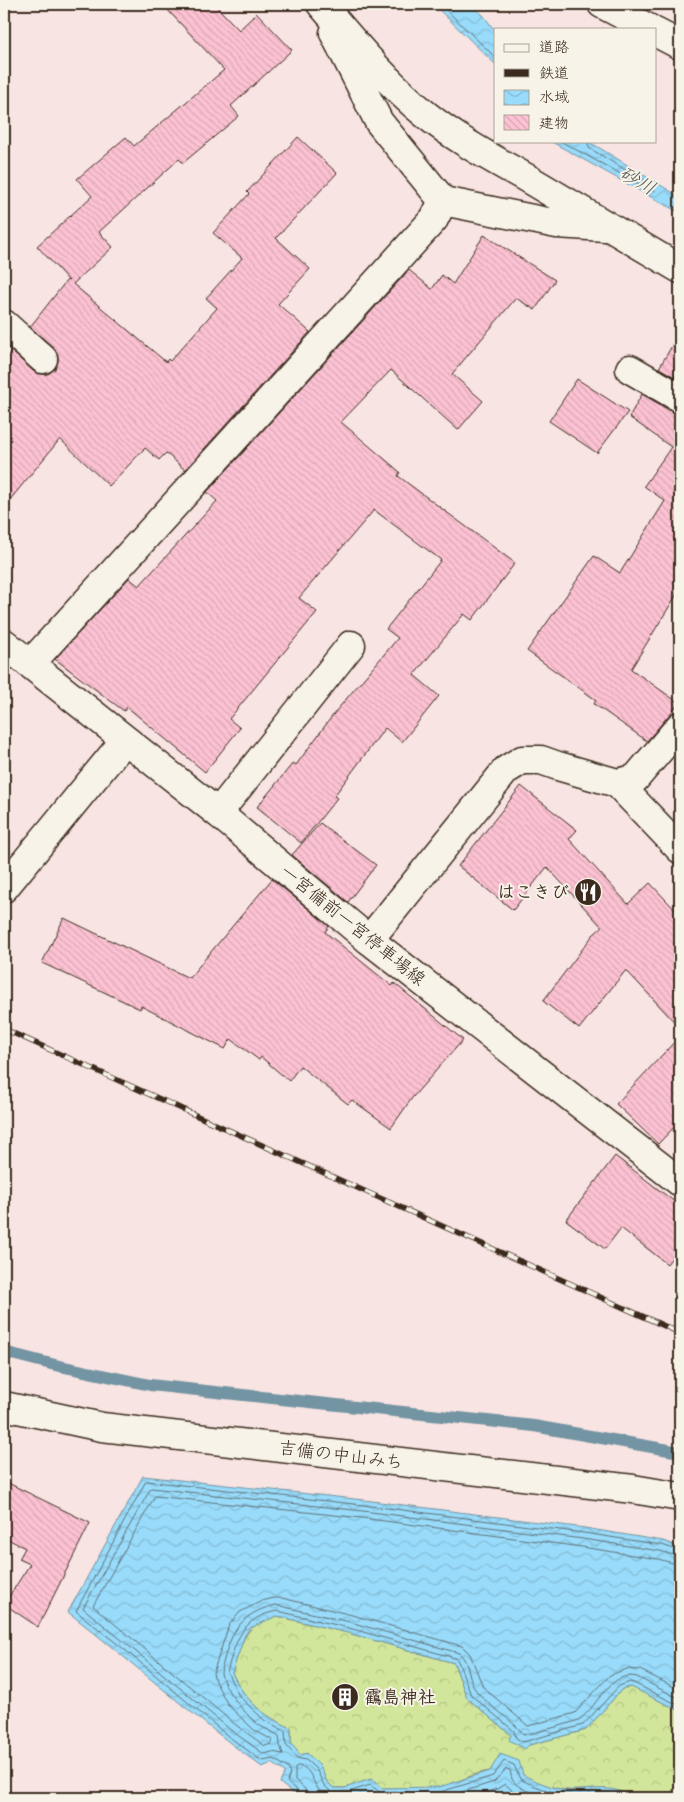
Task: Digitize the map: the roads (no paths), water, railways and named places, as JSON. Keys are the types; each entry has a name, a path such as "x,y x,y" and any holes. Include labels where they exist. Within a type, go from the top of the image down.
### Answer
{"street":[{"path":"611,227 557,224 443,202 379,122 343,53 321,4 381,72 425,114 475,147 611,227 680,269"},
{"path":"602,4 648,28"},
{"path":"656,33 680,45"},
{"path":"30,664 434,219 443,202"},
{"path":"4,324 43,359"},
{"path":"630,369 680,398"},
{"name":"一宮備前一宮停車場線","path":"4,643 218,813 368,940 680,1182"},
{"path":"218,813 351,645"},
{"path":"368,940 506,770 522,760 541,760 617,783 636,779 680,726"},
{"path":"4,888 125,740"},
{"path":"617,783 680,849"},
{"name":"吉備の中山みち","path":"4,1406 102,1427 633,1489 680,1497"}],"water":[{"path":"433,4 471,4 484,16 494,30 494,63"},
{"name":"砂川","path":"552,142 590,142 680,197 680,213"},
{"path":"143,1476 364,1500 585,1528 663,1541 680,1547 680,1711 631,1687 622,1689 586,1730 529,1745 525,1749 509,1740 511,1735 467,1698 454,1663 348,1633 277,1616 250,1628 245,1635 232,1673 249,1700 271,1718 291,1728 291,1743 300,1755 307,1753 320,1766 327,1782 334,1788 345,1788 371,1779 382,1788 439,1787 490,1771 500,1754 519,1761 523,1775 548,1786 572,1791 616,1790 629,1798 299,1798 280,1783 285,1772 272,1763 262,1767 68,1612"}],"waterway":[{"path":"4,1352 150,1385 534,1426 680,1452"}],"railway":[{"path":"4,1029 680,1333"}],"place":[{"name":"はこきび","path":"588,892"},
{"name":"靍島神社","path":"345,1697"}]}
